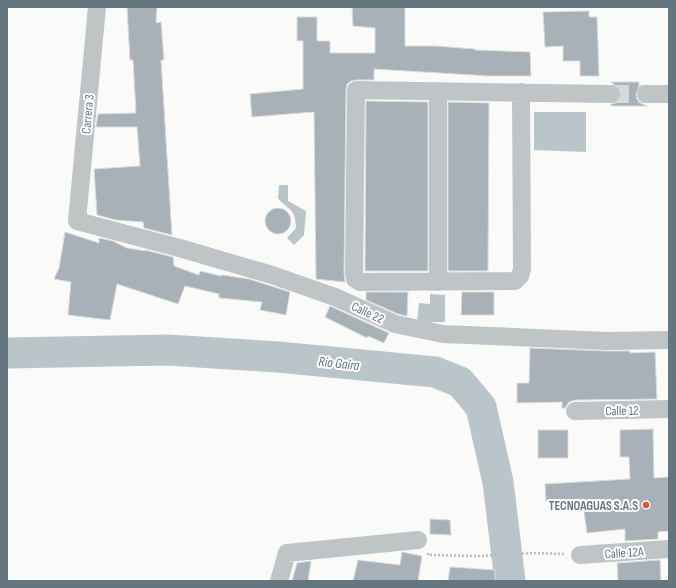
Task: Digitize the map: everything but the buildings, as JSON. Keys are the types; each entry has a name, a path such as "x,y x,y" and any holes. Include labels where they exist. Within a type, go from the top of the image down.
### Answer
{"street":[{"name":"Carrera 3","path":"77,221 97,7"},
{"path":"521,92 522,269 520,276 515,281 360,282 355,279 356,90 521,92 611,94"},
{"path":"438,91 438,282"},
{"path":"646,94 669,94"},
{"name":"Calle 22","path":"77,221 183,249 272,276 335,297 402,326 443,334 473,336 607,341 669,340"},
{"name":"Calle 12","path":"575,411 669,409"},
{"path":"279,581 287,552 418,540"},
{"name":"Calle 12A","path":"580,555 669,549"}],"path":[{"path":"418,540 428,555 478,556 534,552 580,555"}],"shaded area":[{"path":"534,112 586,112 586,152 534,150"},
{"path":"279,185 288,185 288,201 306,211 304,235 294,245 287,238 296,228 294,216 291,210 278,198"},
{"path":"430,294 445,295 445,322 417,322 419,303 430,304"}],"waterway":[{"name":"Río Gaira","path":"7,353 168,350 278,357 435,372 460,382 481,407 498,482 510,581"}],"tunnel":[{"path":"611,94 646,94"}],"place":[{"name":"TECNOAGUAS S.A.S","path":"646,505"}]}
